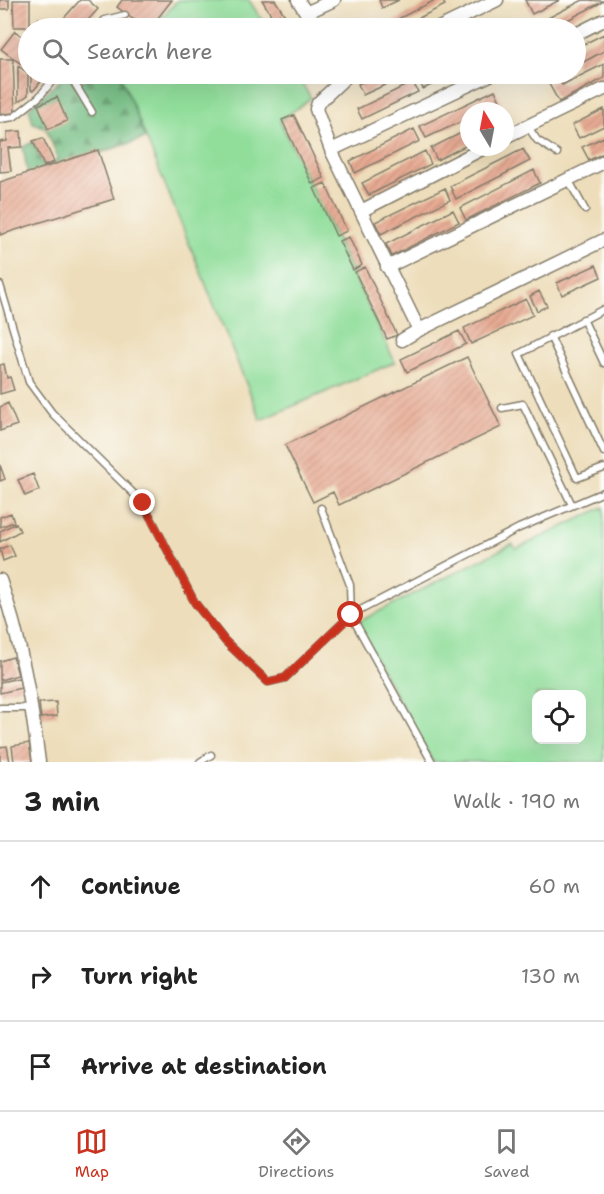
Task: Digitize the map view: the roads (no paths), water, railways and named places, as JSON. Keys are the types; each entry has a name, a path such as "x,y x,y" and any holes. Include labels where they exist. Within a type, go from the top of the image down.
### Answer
{"street":[{"path":"298,0 309,18"},
{"path":"306,13 334,0"},
{"path":"460,18 497,0"},
{"path":"586,29 604,20"},
{"path":"337,84 318,103 316,109 331,150 419,330"},
{"path":"331,150 471,84"},
{"path":"514,133 604,89"},
{"path":"360,211 468,156"},
{"path":"387,267 604,162"},
{"path":"402,340 604,240"},
{"path":"0,580 10,609 31,708 39,762"}],"lane":[{"path":"113,18 125,15"},
{"path":"0,118 14,117 39,97 50,84"},
{"path":"75,84 92,112"},
{"path":"528,126 537,140 556,153"},
{"path":"568,179 585,210"},
{"path":"0,285 29,382 52,413 143,503 195,603 225,641 268,682 285,678 351,615 519,528 604,492"},
{"path":"604,309 519,354 577,478 604,468"},
{"path":"583,319 604,363"},
{"path":"550,336 604,452"},
{"path":"502,408 523,404 572,506"},
{"path":"321,508 350,585 351,615 432,762"},
{"path":"0,708 31,708"},
{"path":"200,762 211,755"}]}
